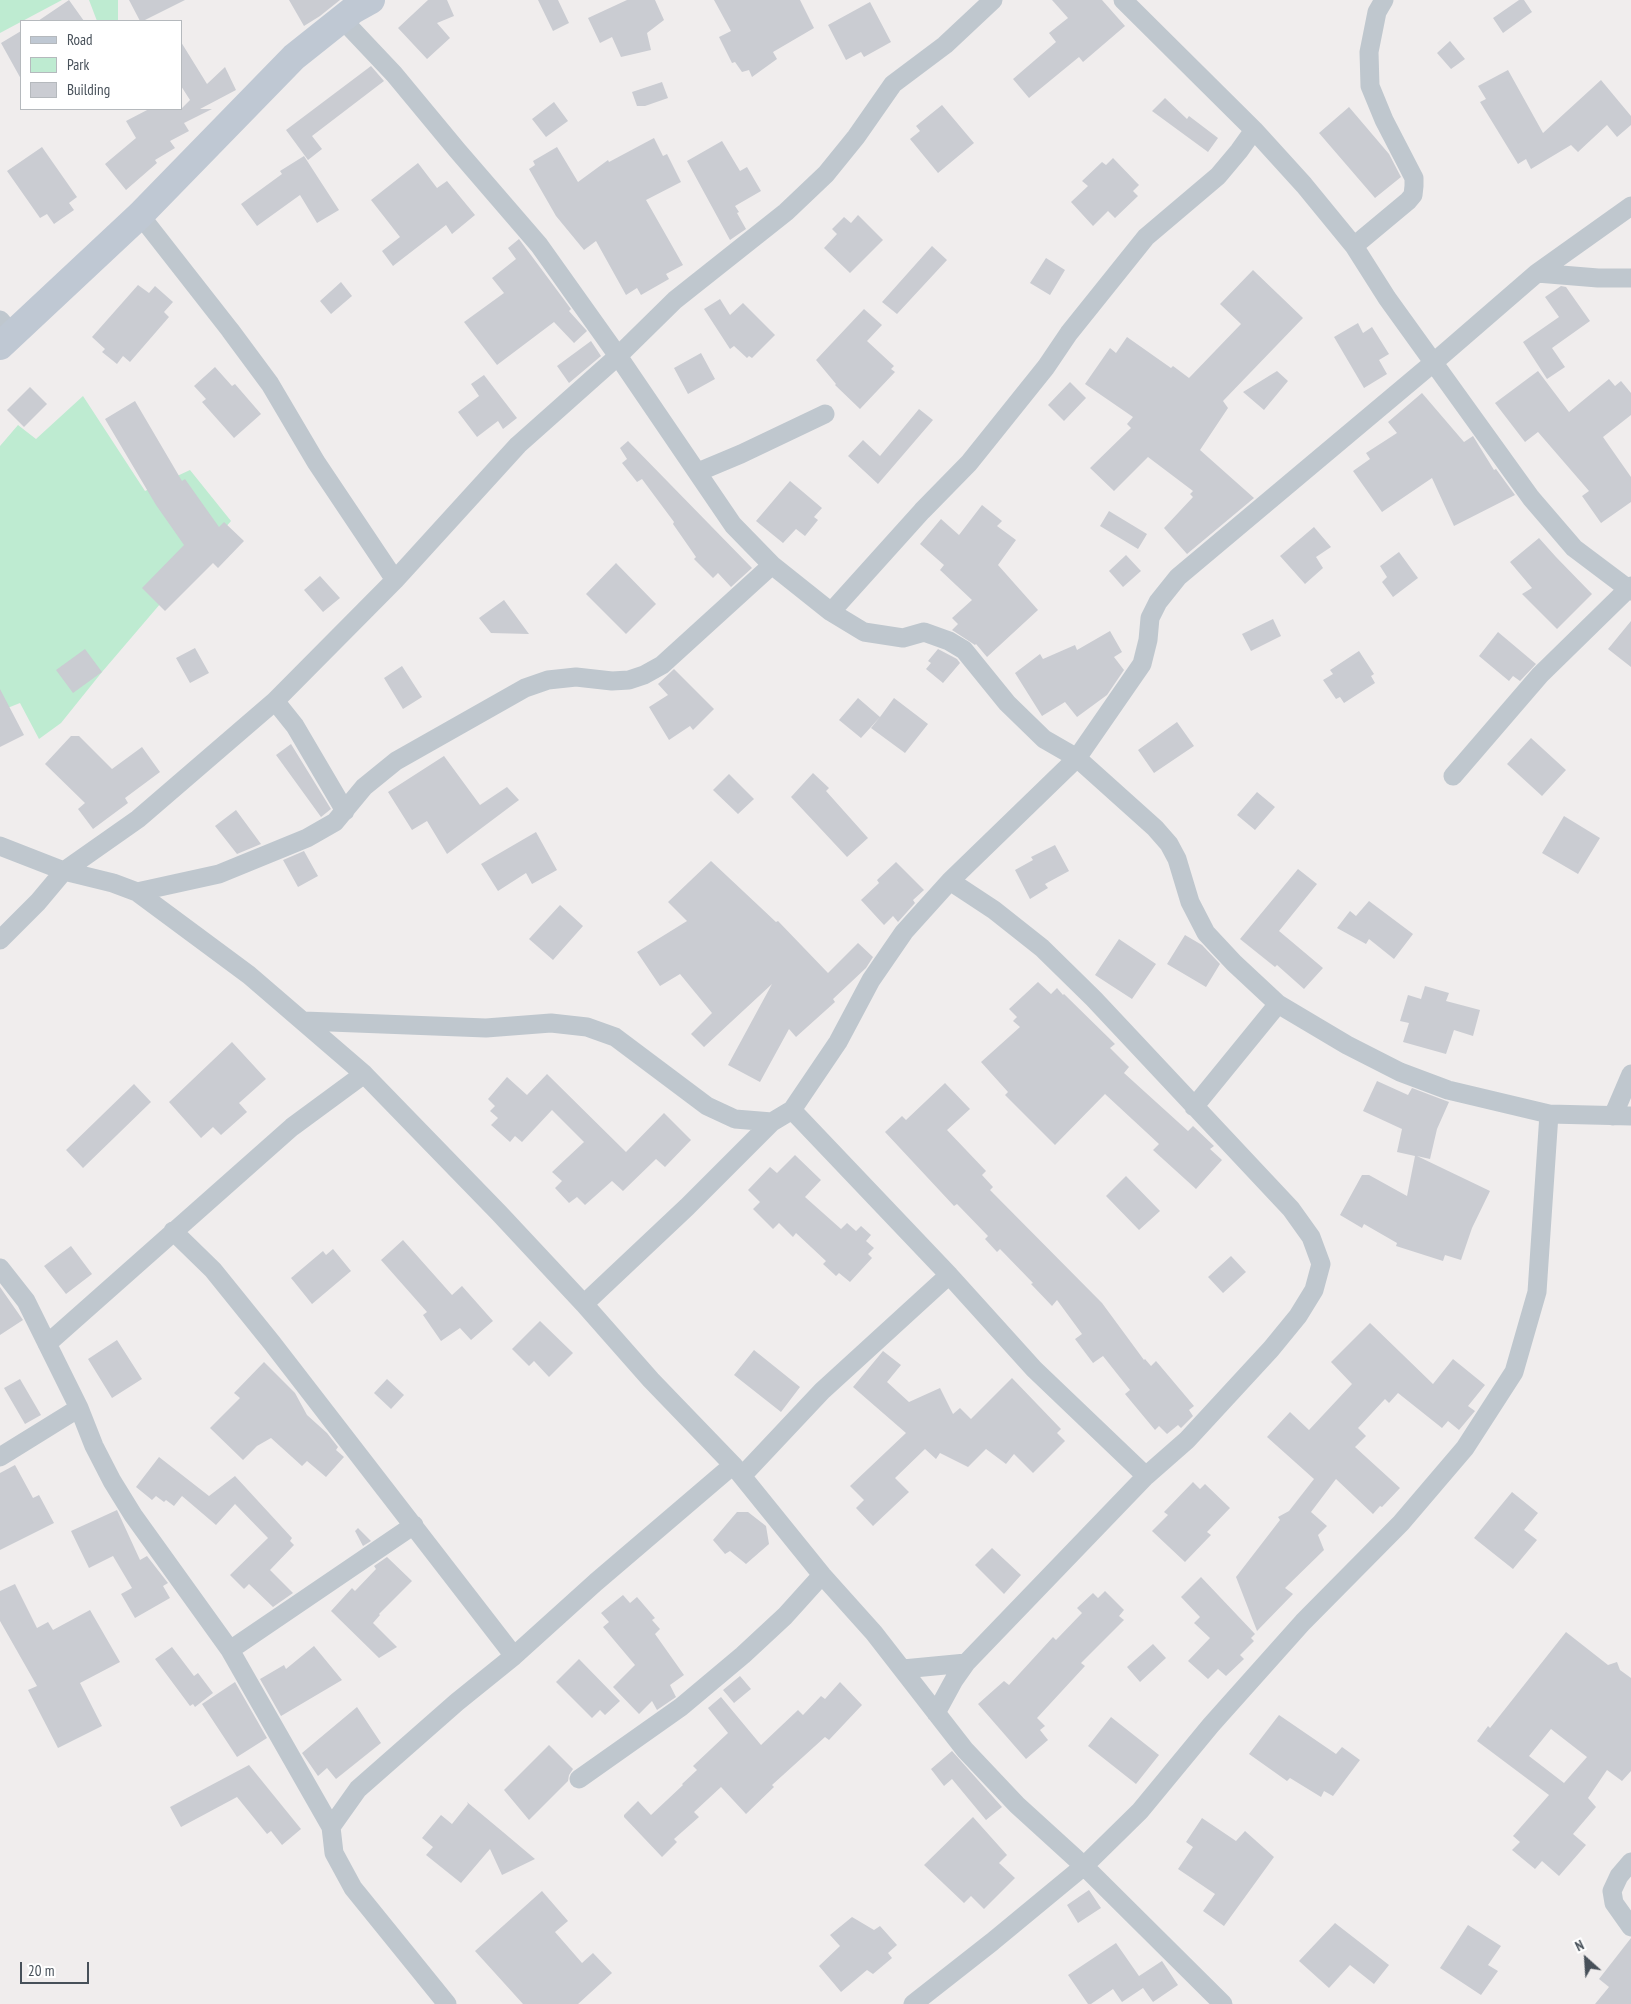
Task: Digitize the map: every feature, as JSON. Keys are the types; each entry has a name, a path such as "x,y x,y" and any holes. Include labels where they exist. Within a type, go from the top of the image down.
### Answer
{"street":[{"path":"0,940 38,902 64,871 138,819 275,701 395,580 518,445 618,356 676,300 786,212 826,174 856,137 893,84 945,45 993,0"},
{"path":"1124,0 1254,130 1304,185 1354,246 1387,298 1531,498 1574,548 1630,588 1540,675 1453,776"},
{"path":"1354,246 1408,202 1413,195 1414,178 1384,120 1370,86 1369,52 1378,12 1384,0"},
{"path":"4,333 140,215 294,57 354,7 394,74 539,246 618,356 733,525 772,565 831,612 864,632 903,638 924,632 949,641 964,650 1007,703 1044,739 1077,758 1155,828 1169,844 1177,859 1190,902 1206,932 1234,963 1278,1004 1347,1045 1400,1072 1448,1090 1549,1114 1622,1116 1631,1074"},
{"path":"831,612 922,511 969,463 1046,368 1069,333 1146,237 1218,176 1239,152 1254,130"},
{"path":"584,1304 687,1207 772,1122 792,1110 838,1042 872,980 904,932 950,881 1077,758 1142,664 1148,640 1150,618 1158,602 1178,577 1537,273 1631,206"},
{"path":"140,215 270,384 316,462 395,580"},
{"path":"1537,273 1598,278 1631,278"},
{"path":"698,472 825,414"},
{"path":"137,892 219,874 250,863 315,834 335,822 364,787 396,761 525,688 548,680 576,677 612,681 629,680 644,675 656,668 772,565"},
{"path":"275,701 296,726 345,811"},
{"path":"0,846 64,871 113,883 137,892 250,975 364,1074 584,1304 651,1380 737,1470 822,1575 874,1633 965,1750 1017,1804 1084,1866 1223,2004"},
{"path":"936,1713 954,1680 966,1663 1146,1476 1187,1440 1293,1323 1314,1290 1321,1264 1311,1237 1291,1209 1094,999 1042,948 994,910 950,881"},
{"path":"1194,1107 1278,1004"},
{"path":"304,1021 486,1028 551,1023 587,1027 615,1037 707,1106 735,1119 772,1122"},
{"path":"48,1344 292,1127 364,1074"},
{"path":"792,1110 949,1275 1034,1369 1146,1476"},
{"path":"913,2004 1084,1866 1140,1811 1211,1725 1303,1622 1401,1523 1465,1448 1514,1372 1537,1292 1549,1114"},
{"path":"173,1231 213,1270 414,1525 514,1656"},
{"path":"0,1268 26,1301 79,1408 94,1446 112,1481 133,1515 230,1650 331,1827 334,1853 353,1888 447,2004"},
{"path":"331,1827 358,1789 457,1702 514,1656 596,1582 737,1470 949,1275"},
{"path":"0,1457 79,1408"},
{"path":"230,1650 414,1525"},
{"path":"579,1779 681,1707 743,1655 785,1616 822,1575"},
{"path":"903,1669 966,1663"},
{"path":"1631,1862 1620,1876 1612,1892 1614,1903 1631,1927"}],"green space":[{"path":"0,0 62,0 24,20 20,20 20,22 0,33"},
{"path":"89,0 118,0 118,20 97,20"},
{"path":"83,396 145,491 190,470 231,521 61,723 39,739 20,703 0,711 0,446 18,425 36,439"}],"building":[{"path":"69,0 83,20 39,20"},
{"path":"129,0 185,0 145,20 139,20"},
{"path":"289,0 340,0 304,26"},
{"path":"428,0 447,0 454,16 437,23 450,38 427,59 398,28"},
{"path":"538,0 558,0 569,23 553,31"},
{"path":"627,0 655,0 664,20 647,33 651,50 621,57 612,37 600,43 588,18"},
{"path":"714,0 800,0 814,28 773,52 777,59 752,77 749,70 742,72 735,62 732,63 719,37 731,31"},
{"path":"1052,0 1102,0 1125,26 1083,62 1079,57 1029,98 1013,79 1056,42 1049,33 1068,18"},
{"path":"1519,0 1524,0 1532,12 1503,33 1493,18"},
{"path":"870,2 891,42 864,57 861,52 846,60 828,25"},
{"path":"20,32 20,77 1,43"},
{"path":"1450,41 1465,59 1451,69 1437,53"},
{"path":"182,44 207,84 225,67 236,90 200,109 212,109 184,123 189,131 170,141 175,148 155,160 157,163 126,190 105,164 136,138 126,121 147,110 182,110 190,100 182,88"},
{"path":"371,66 384,81 312,136 322,149 308,160 286,130"},
{"path":"1508,70 1543,133 1601,80 1631,116 1631,125 1617,137 1607,125 1578,152 1571,145 1531,169 1526,159 1518,164 1480,102 1486,99 1478,86"},
{"path":"662,82 668,98 645,106 637,106 632,92"},
{"path":"1165,98 1187,119 1189,116 1218,138 1208,152 1152,111"},
{"path":"554,102 568,121 546,137 532,119"},
{"path":"942,105 974,143 938,173 910,139 920,131 916,126"},
{"path":"1349,107 1389,154 1401,177 1375,198 1319,133"},
{"path":"654,138 663,156 667,154 681,182 646,200 683,265 666,274 669,279 641,295 637,288 626,295 596,241 584,250 556,216 529,169 535,165 533,161 557,147 578,182 608,160 609,162"},
{"path":"722,141 740,171 747,167 761,191 735,206 746,229 730,240 687,161"},
{"path":"42,147 77,197 69,203 74,210 54,224 47,214 40,218 7,171"},
{"path":"304,156 339,210 317,223 300,195 257,226 241,204 282,174 280,171"},
{"path":"1113,158 1139,185 1133,191 1138,196 1115,218 1108,211 1093,226 1071,202 1088,186 1082,181 1102,162 1106,165"},
{"path":"418,163 437,188 447,181 475,215 452,234 446,225 393,266 382,251 400,237 371,200"},
{"path":"858,215 883,240 850,273 824,248 837,234 832,229 844,217 851,223"},
{"path":"519,239 571,309 569,311 587,331 574,343 554,322 497,365 464,322 504,293 492,278 516,259 508,248"},
{"path":"932,246 947,260 897,314 882,302"},
{"path":"1046,258 1065,270 1050,295 1030,283"},
{"path":"1253,270 1303,318 1223,401 1228,408 1200,450 1254,498 1187,554 1164,528 1193,497 1190,494 1193,491 1148,457 1114,491 1090,468 1131,428 1127,424 1133,417 1085,384 1110,348 1116,353 1127,337 1171,368 1173,366 1189,378 1241,324 1220,304"},
{"path":"341,282 352,296 331,314 320,301"},
{"path":"138,285 149,293 155,286 173,302 164,312 169,317 130,362 123,356 117,364 102,352 105,349 92,337"},
{"path":"1561,286 1566,287 1590,321 1552,348 1565,367 1547,379 1523,342 1559,317 1545,297"},
{"path":"720,299 730,315 743,303 775,335 752,358 749,356 747,358 734,346 730,349 704,309"},
{"path":"864,309 882,325 867,341 894,366 891,369 895,372 860,409 835,385 816,360"},
{"path":"1358,323 1363,333 1372,327 1389,354 1379,360 1387,374 1364,388 1334,337"},
{"path":"591,341 601,356 569,383 557,366"},
{"path":"701,353 715,379 688,394 674,368"},
{"path":"215,367 232,386 235,384 261,414 234,438 202,402 206,399 194,386"},
{"path":"1277,371 1288,381 1264,410 1243,392"},
{"path":"1538,371 1569,412 1609,379 1615,386 1621,381 1631,393 1631,415 1603,437 1631,477 1631,502 1601,523 1582,496 1589,491 1538,432 1525,442 1495,403"},
{"path":"484,375 517,418 503,429 498,421 477,437 458,412 479,396 471,384"},
{"path":"1070,382 1086,398 1064,421 1048,405"},
{"path":"30,387 47,404 24,427 7,410"},
{"path":"1422,393 1464,442 1473,436 1494,470 1496,469 1515,495 1454,526 1432,478 1382,512 1353,471 1370,459 1366,453 1397,433 1388,422"},
{"path":"135,401 182,481 185,479 219,527 224,522 244,541 218,568 213,563 165,611 142,588 184,545 156,505 105,419"},
{"path":"919,409 933,420 878,484 848,456 863,440 880,456"},
{"path":"628,441 752,568 731,587 718,573 713,578 694,559 696,557 673,524 674,522 642,479 637,482 622,463 627,459 620,448"},
{"path":"790,481 822,508 814,517 818,520 805,536 796,529 783,543 756,521"},
{"path":"982,505 1002,521 997,526 1016,540 998,565 1038,610 987,657 976,644 952,630 958,624 952,618 972,600 940,570 944,565 920,544 941,519 959,535"},
{"path":"1109,511 1147,534 1138,549 1100,526"},
{"path":"1314,527 1331,547 1316,557 1323,568 1305,584 1280,556"},
{"path":"1539,538 1592,594 1557,629 1522,594 1532,588 1510,562"},
{"path":"1399,552 1418,578 1393,597 1382,582 1387,577 1380,566"},
{"path":"1126,555 1141,571 1123,587 1109,571"},
{"path":"616,563 656,604 626,634 586,594"},
{"path":"320,576 340,598 323,612 304,590"},
{"path":"504,600 529,634 491,633 479,618"},
{"path":"1273,619 1281,636 1251,651 1242,634"},
{"path":"1631,621 1631,667 1608,649"},
{"path":"1110,631 1122,652 1114,657 1124,670 1107,695 1077,717 1065,702 1042,716 1015,673 1040,654 1043,659 1075,645 1077,650"},
{"path":"1498,632 1536,664 1520,681 1513,676 1509,681 1479,656"},
{"path":"195,648 209,673 190,683 176,658"},
{"path":"85,649 102,672 73,693 56,670"},
{"path":"938,649 957,659 960,663 943,683 926,669 931,663 928,661"},
{"path":"1359,651 1374,674 1371,676 1375,683 1344,703 1340,697 1336,699 1323,680 1333,674 1330,670"},
{"path":"402,666 422,697 403,709 384,678"},
{"path":"674,669 714,709 693,730 690,726 669,740 649,707 668,695 658,684"},
{"path":"0,689 24,735 0,747"},
{"path":"858,698 880,717 861,738 839,720"},
{"path":"894,698 928,724 905,753 871,728"},
{"path":"1177,722 1194,746 1154,773 1138,750"},
{"path":"71,736 79,736 112,769 142,747 160,772 125,798 128,803 93,829 78,809 85,803 45,764"},
{"path":"1531,738 1566,770 1542,796 1507,764"},
{"path":"291,744 331,809 321,817 276,755"},
{"path":"444,756 480,805 507,787 519,800 447,854 427,821 412,830 388,792"},
{"path":"813,773 829,788 826,791 868,838 847,857 791,797"},
{"path":"729,774 754,799 738,814 713,790"},
{"path":"1257,792 1275,807 1255,830 1237,815"},
{"path":"236,810 261,844 237,854 215,826"},
{"path":"1564,816 1600,838 1578,874 1542,853"},
{"path":"536,832 557,870 532,884 526,873 498,891 481,864"},
{"path":"1055,845 1069,871 1045,884 1048,888 1030,899 1015,870 1033,860 1031,857"},
{"path":"304,851 318,876 298,887 283,860"},
{"path":"711,861 776,922 778,921 828,973 858,943 873,957 866,968 833,999 835,1002 796,1037 789,1029 760,1082 728,1065 772,984 704,1047 691,1034 712,1013 680,974 660,986 637,952 687,921 668,902"},
{"path":"896,862 924,890 913,900 915,903 898,922 893,916 884,925 861,900 879,883 877,880"},
{"path":"1298,869 1317,884 1279,931 1323,968 1304,989 1277,965 1275,967 1240,939"},
{"path":"1369,901 1413,934 1394,959 1369,939 1366,944 1337,928 1350,911 1356,916"},
{"path":"560,905 583,926 553,960 529,939"},
{"path":"1185,935 1202,945 1220,964 1206,987 1167,964"},
{"path":"1119,939 1156,964 1132,999 1095,975"},
{"path":"1038,982 1051,994 1057,988 1064,994 1115,1044 1110,1048 1129,1067 1124,1073 1188,1131 1193,1126 1214,1146 1210,1149 1222,1160 1196,1189 1153,1150 1159,1144 1105,1094 1055,1145 1005,1095 1008,1092 981,1062 1020,1027 1013,1021 1017,1017 1009,1009"},
{"path":"1425,986 1449,993 1446,1001 1480,1010 1473,1036 1454,1030 1446,1054 1403,1042 1409,1023 1400,1021 1408,995 1421,999"},
{"path":"232,1042 266,1079 239,1103 247,1112 221,1135 213,1127 201,1138 169,1102"},
{"path":"547,1074 626,1152 664,1113 691,1140 665,1167 656,1159 623,1191 612,1181 585,1205 577,1197 569,1203 555,1188 562,1181 552,1172 584,1142 552,1110 522,1142 515,1136 510,1142 491,1125 498,1118 490,1111 495,1106 488,1099 507,1077 527,1095"},
{"path":"1377,1081 1408,1095 1412,1088 1449,1102 1437,1129 1430,1159 1417,1156 1490,1191 1472,1228 1461,1260 1445,1255 1443,1261 1396,1246 1397,1243 1364,1224 1362,1228 1340,1215 1362,1175 1369,1175 1407,1196 1415,1156 1397,1152 1402,1129 1363,1111"},
{"path":"945,1083 970,1109 947,1130 986,1171 982,1175 993,1187 990,1190 1102,1303 1144,1360 1151,1366 1156,1361 1194,1406 1189,1410 1193,1416 1181,1428 1178,1425 1167,1434 1159,1426 1155,1430 1125,1394 1130,1390 1103,1356 1093,1363 1075,1339 1082,1334 1057,1300 1052,1306 1000,1249 997,1252 985,1239 988,1236 957,1204 954,1206 885,1132 902,1116 906,1120"},
{"path":"134,1084 151,1102 83,1168 66,1150"},
{"path":"795,1155 821,1180 805,1197 841,1229 847,1223 856,1231 861,1226 871,1235 866,1241 874,1248 868,1254 872,1258 850,1282 839,1273 836,1276 823,1264 826,1261 796,1233 793,1237 779,1223 773,1229 753,1209 760,1202 748,1190 770,1167 777,1173"},
{"path":"1126,1176 1160,1211 1139,1230 1106,1196"},
{"path":"403,1240 452,1295 462,1286 493,1321 471,1340 460,1328 441,1341 423,1315 427,1312 381,1260"},
{"path":"71,1246 92,1274 66,1294 44,1266"},
{"path":"333,1249 351,1271 312,1304 291,1278 323,1251 326,1255"},
{"path":"1231,1256 1246,1272 1223,1293 1208,1277"},
{"path":"0,1287 23,1320 0,1335"},
{"path":"540,1321 573,1353 549,1377 534,1361 529,1366 512,1349"},
{"path":"1370,1323 1433,1384 1453,1359 1485,1385 1468,1406 1475,1411 1459,1430 1448,1421 1442,1428 1398,1393 1389,1403 1385,1399 1358,1428 1366,1436 1355,1447 1400,1488 1373,1514 1336,1479 1311,1512 1327,1526 1318,1535 1324,1550 1285,1588 1293,1594 1257,1631 1236,1577 1280,1520 1278,1517 1289,1511 1314,1479 1267,1437 1290,1412 1309,1430 1352,1384 1331,1362"},
{"path":"117,1340 142,1379 112,1398 88,1359"},
{"path":"754,1350 800,1387 781,1412 734,1375"},
{"path":"883,1351 901,1365 887,1382 909,1402 940,1388 953,1414 960,1408 971,1419 1012,1378 1061,1429 1057,1433 1065,1441 1033,1473 1014,1454 1006,1464 986,1449 968,1467 940,1453 936,1459 925,1449 895,1478 909,1492 873,1526 856,1508 864,1500 850,1486 906,1433 853,1387"},
{"path":"264,1362 295,1393 307,1415 327,1433 338,1447 336,1450 344,1457 326,1477 307,1461 302,1466 271,1438 257,1446 243,1460 210,1428 240,1398 234,1393"},
{"path":"20,1379 41,1415 25,1424 4,1388"},
{"path":"387,1379 404,1395 391,1409 374,1393"},
{"path":"159,1457 209,1496 235,1476 292,1538 290,1541 294,1545 270,1570 293,1593 273,1607 249,1584 244,1589 230,1575 268,1538 235,1504 216,1525 182,1496 174,1506 156,1496 152,1500 136,1487"},
{"path":"15,1465 33,1498 39,1495 54,1523 0,1550 0,1473"},
{"path":"1193,1482 1200,1489 1205,1484 1230,1508 1207,1532 1211,1535 1185,1562 1152,1531 1168,1515 1164,1512"},
{"path":"1512,1492 1538,1513 1524,1530 1537,1540 1513,1569 1474,1538"},
{"path":"117,1510 140,1560 147,1556 168,1583 163,1586 170,1598 135,1618 121,1594 132,1588 113,1556 89,1568 71,1531"},
{"path":"737,1512 748,1512 766,1526 769,1544 746,1564 730,1551 725,1554 713,1540"},
{"path":"358,1528 371,1541 363,1546 355,1531"},
{"path":"992,1548 1021,1575 1004,1594 975,1565"},
{"path":"387,1557 412,1581 379,1614 373,1623 397,1647 379,1658 331,1611 352,1588 355,1591 376,1569 374,1566"},
{"path":"1201,1577 1255,1634 1251,1638 1254,1641 1240,1655 1244,1659 1226,1676 1218,1669 1208,1679 1188,1661 1210,1638 1194,1623 1200,1617 1181,1597"},
{"path":"15,1584 37,1628 48,1622 53,1630 90,1610 120,1662 80,1683 102,1726 58,1748 28,1690 37,1686 0,1621 0,1591"},
{"path":"1105,1591 1124,1610 1119,1616 1124,1620 1081,1663 1085,1666 1037,1718 1045,1726 1040,1730 1048,1740 1026,1759 978,1704 1004,1681 1009,1685 1053,1637 1056,1640 1082,1613 1077,1608 1093,1593 1098,1598"},
{"path":"623,1595 630,1603 637,1597 655,1618 652,1620 660,1629 655,1634 684,1675 670,1685 676,1697 657,1710 652,1701 639,1714 613,1687 635,1665 603,1627 609,1622 601,1613"},
{"path":"1566,1632 1608,1665 1617,1662 1620,1670 1631,1678 1631,1771 1622,1781 1607,1770 1588,1798 1596,1807 1573,1834 1586,1845 1559,1876 1542,1861 1535,1869 1512,1850 1520,1842 1513,1836 1549,1795 1477,1741 1488,1726 1490,1728","holes":["1551,1729 1587,1757 1564,1783 1529,1756"]},
{"path":"1153,1644 1166,1658 1140,1682 1127,1667"},
{"path":"314,1646 342,1680 281,1716 260,1679 284,1665 286,1669"},
{"path":"172,1647 194,1676 198,1673 213,1693 195,1707 193,1704 190,1706 155,1659"},
{"path":"579,1659 620,1701 605,1715 600,1710 592,1718 556,1682"},
{"path":"740,1676 751,1689 734,1703 723,1690"},
{"path":"235,1682 267,1738 237,1757 202,1704"},
{"path":"840,1682 862,1705 829,1740 825,1737 772,1785 774,1787 746,1814 721,1787 694,1812 699,1817 674,1839 677,1842 662,1857 624,1817 638,1801 651,1815 697,1770 693,1766 728,1733 708,1708 721,1697 761,1745 798,1710 803,1715 821,1696 825,1699"},
{"path":"357,1707 381,1743 336,1779 327,1768 318,1776 302,1753"},
{"path":"1279,1715 1336,1754 1342,1747 1360,1760 1333,1796 1324,1791 1321,1797 1290,1778 1287,1781 1249,1754"},
{"path":"1111,1717 1159,1755 1136,1784 1088,1746"},
{"path":"549,1745 573,1769 568,1781 529,1820 504,1790"},
{"path":"952,1751 1002,1807 986,1820 952,1779 944,1786 931,1769"},
{"path":"249,1765 301,1829 282,1845 271,1831 267,1834 237,1797 181,1827 170,1807"},
{"path":"467,1802 535,1859 502,1875 490,1849 461,1883 426,1855 433,1847 422,1838 441,1815 452,1824 468,1804"},
{"path":"973,1817 1007,1855 999,1863 1015,1878 984,1909 971,1896 964,1903 924,1865"},
{"path":"1202,1818 1236,1841 1245,1831 1274,1857 1224,1926 1203,1911 1215,1894 1178,1869 1193,1847 1186,1842"},
{"path":"1089,1890 1101,1908 1078,1923 1067,1905"},
{"path":"542,1891 568,1921 555,1932 582,1963 593,1953 612,1973 578,2004 523,2004 475,1951"},
{"path":"852,1917 874,1930 880,1926 897,1945 888,1953 892,1958 873,1974 867,1970 841,1992 819,1966 840,1946 830,1935"},
{"path":"1335,1923 1389,1965 1374,1984 1350,1965 1329,1988 1299,1961"},
{"path":"1468,1925 1501,1946 1488,1965 1498,1971 1481,1995 1440,1968"},
{"path":"1631,1938 1631,2004 1595,2004 1609,1987 1599,1979"},
{"path":"1116,1943 1139,1976 1162,1961 1178,1985 1153,2002 1143,1988 1122,2002 1113,1989 1091,2004 1088,2004 1068,1975"}]}
